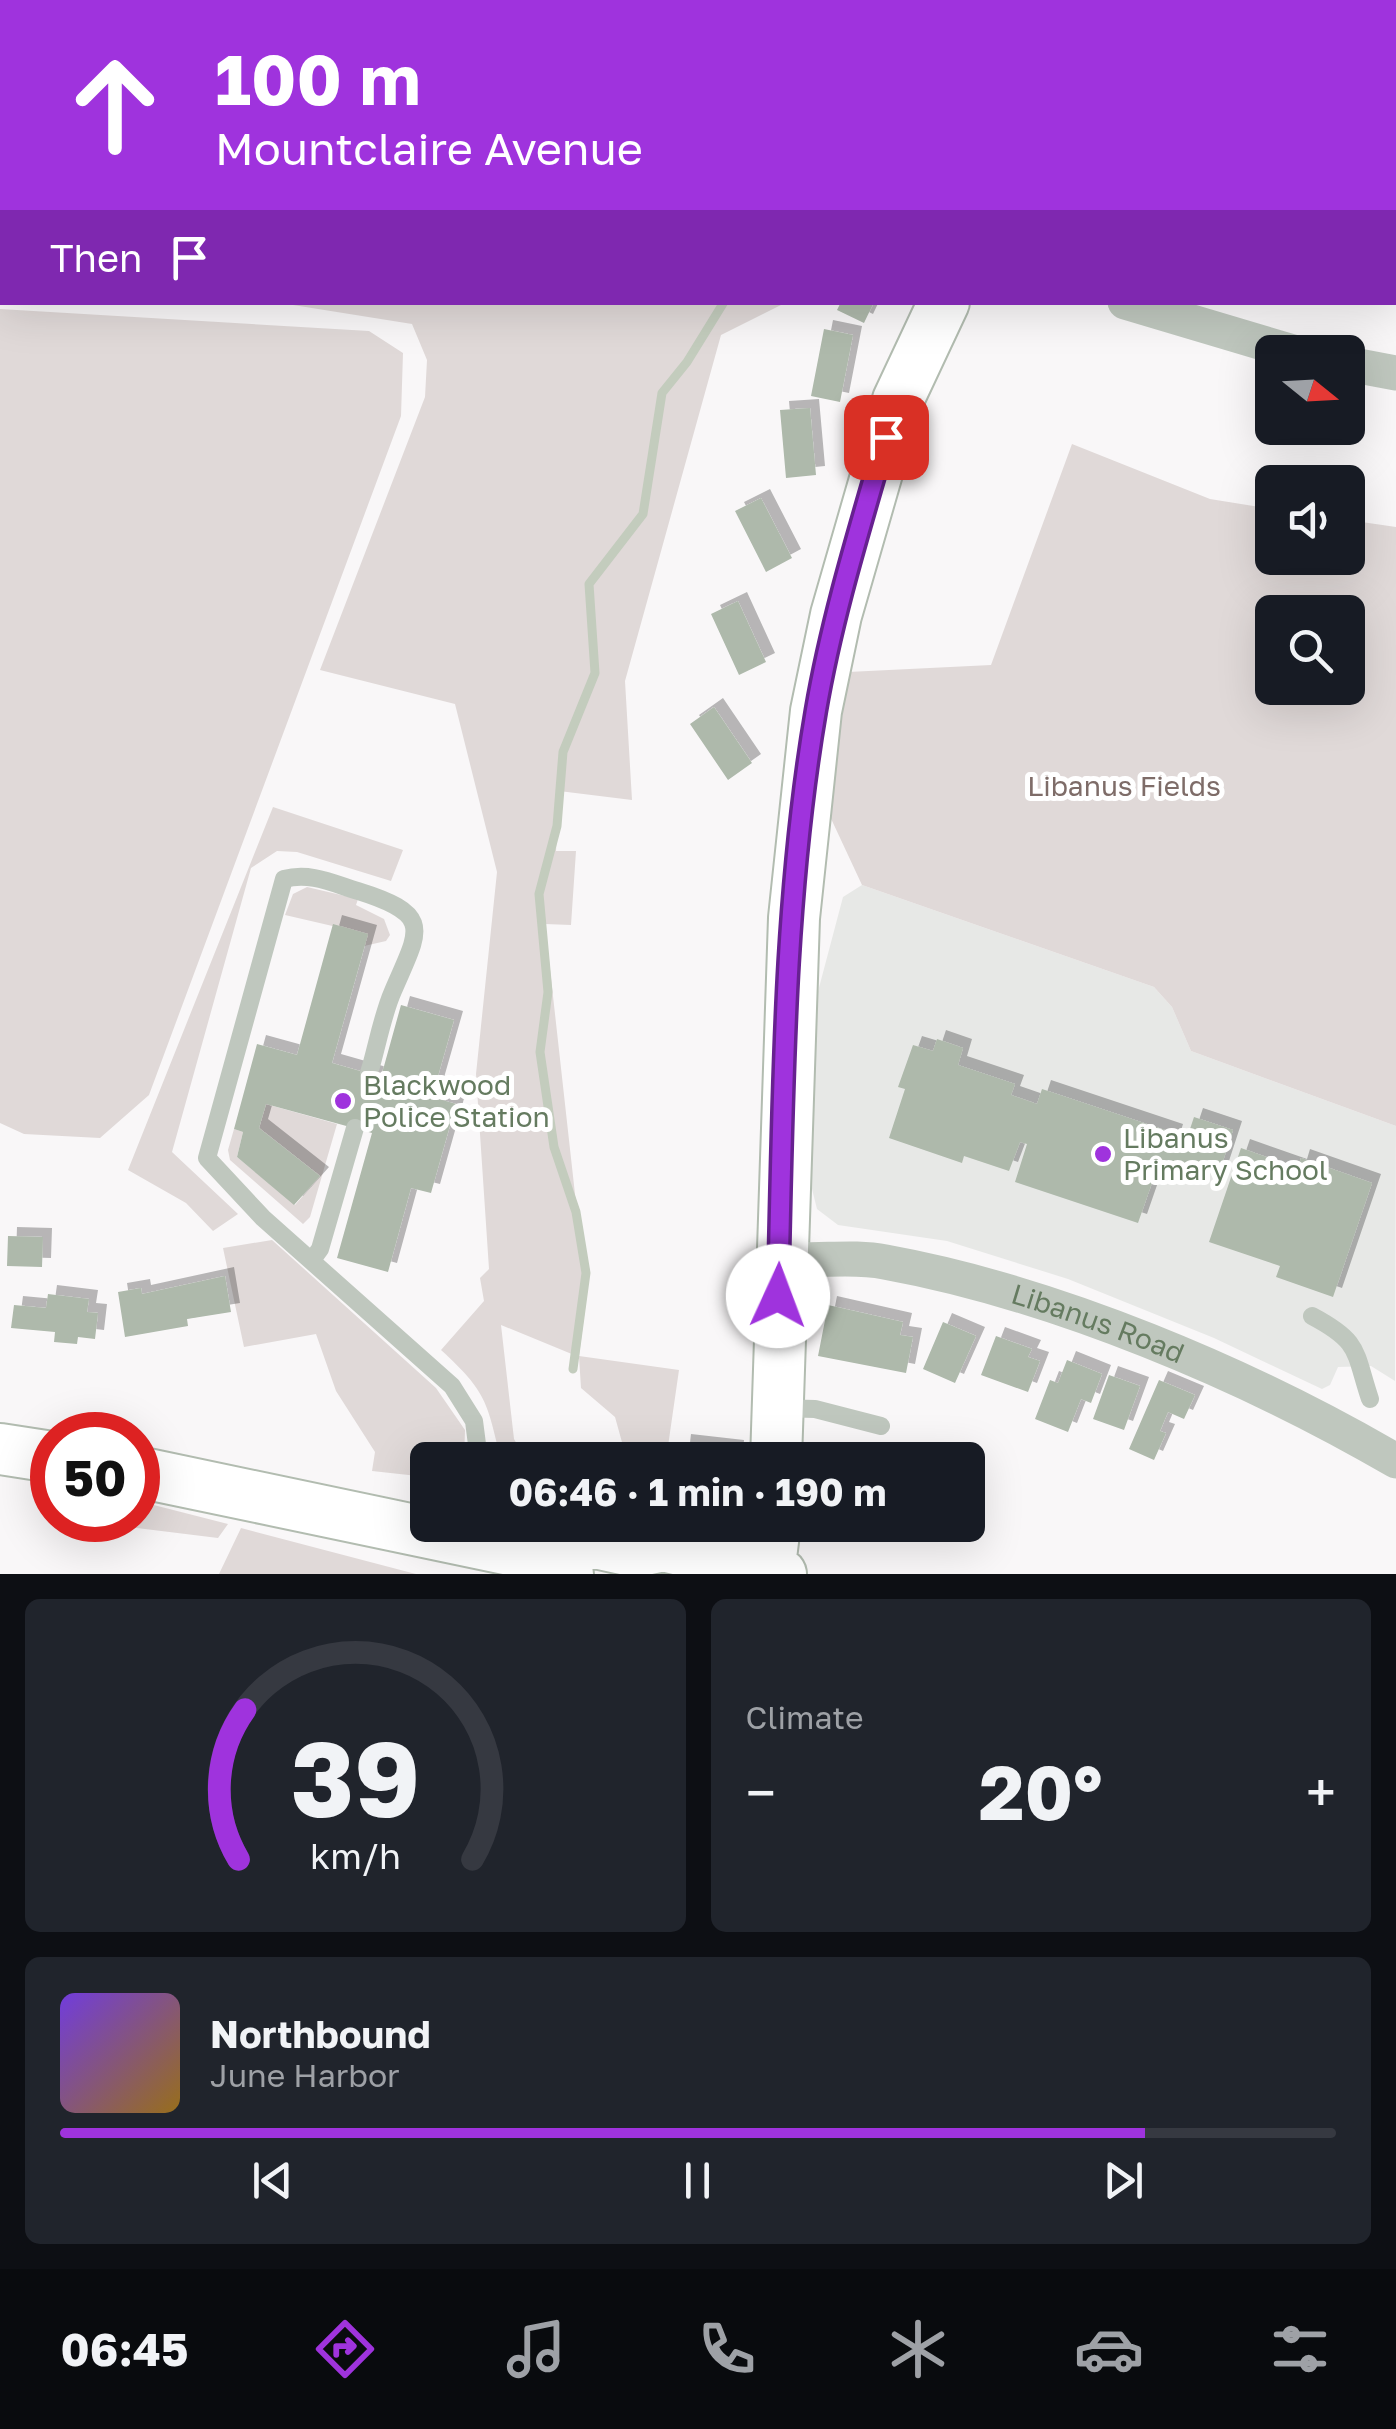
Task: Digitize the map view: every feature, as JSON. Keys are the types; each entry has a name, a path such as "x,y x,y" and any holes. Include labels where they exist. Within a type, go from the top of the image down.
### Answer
{"main road":[{"path":"775,1442 779,1258 802,817 816,711 836,615 898,400 943,305"},
{"path":"0,1449 30,1454"},
{"path":"160,1476 410,1521"},
{"path":"494,1542 560,1567 591,1542 644,1563 663,1546 777,1560"}],"street":[{"path":"1135,305 1255,341"},
{"path":"1365,367 1396,373"},
{"name":"Libanus Road","path":"779,1258 864,1259 976,1281 1170,1350 1396,1461"}],"lane":[{"path":"370,1073 393,990 406,970 416,932 411,915 388,900 304,874 284,879 208,1158 263,1218 452,1386 474,1421 477,1442"},
{"path":"312,1260 320,1248 355,1128"},
{"path":"1312,1316 1337,1329 1358,1349 1370,1399"},
{"path":"774,1408 815,1409 880,1426"}],"shaded area":[{"name":"Libanus Primary School","path":"862,885 1154,987 1172,1007 1191,1051 1396,1126 1395,1381 1371,1366 1338,1367 1330,1385 1322,1389 1214,1338 1068,1279 947,1241 838,1225 817,1209 810,1181 816,999 843,897"}],"green space":[{"path":"293,305 781,305 721,335 625,681 632,800 559,791 556,851 576,851 571,925 545,924 581,1248 590,1270 579,1356 679,1370 669,1442 622,1442 615,1417 581,1388 579,1357 501,1325 516,1442 496,1442 477,1388 441,1350 484,1301 480,1278 489,1269 476,1074 497,872 455,704 320,670 425,397 427,360 412,324"},
{"path":"0,309 369,331 403,353 401,416 149,1095 100,1138 24,1134 0,1123"},
{"name":"Libanus Fields","path":"1072,444 1210,499 1255,506 1255,575 1365,575 1365,522 1396,527 1396,1126 1191,1051 1172,1007 1154,987 862,885 827,810 848,672 991,665"},
{"path":"273,807 403,850 391,881 297,852 277,851 251,868 172,1152 238,1214 213,1231 186,1203 128,1170"},
{"path":"307,887 358,899 356,905 384,919 390,935 386,941 364,946 367,934 285,915 293,894"},
{"path":"266,1104 337,1124 310,1217 303,1224 230,1160 228,1150 234,1129 243,1132 237,1157 295,1205 320,1176 259,1128"},
{"path":"272,1240 436,1388 465,1430 465,1442 410,1442 410,1475 372,1471 375,1452 336,1391 316,1334 244,1347 223,1248"},
{"path":"160,1507 228,1524 218,1538 160,1531"},
{"path":"241,1528 412,1573 416,1574 219,1574"}],"building":[{"path":"840,305 873,305 864,323 837,310"},
{"path":"824,329 853,335 840,402 811,396"},
{"path":"810,408 816,475 786,478 780,410"},
{"path":"761,498 792,558 766,572 735,511"},
{"path":"738,601 766,662 739,675 711,614"},
{"path":"714,707 752,763 728,780 690,724"},
{"name":"Blackwood Police Station","path":"333,924 368,934 332,1063 381,1077 401,1005 454,1020 432,1097 456,1104 431,1193 411,1188 388,1272 337,1258 372,1133 266,1104 259,1128 320,1176 294,1205 237,1157 243,1132 234,1129 257,1044 297,1055"},
{"path":"937,1039 963,1048 958,1065 1015,1084 1011,1095 1037,1104 1042,1089 1174,1133 1170,1146 1183,1150 1194,1117 1233,1130 1219,1173 1192,1165 1185,1184 1155,1174 1138,1223 1015,1182 1027,1144 1020,1142 1009,1171 964,1156 962,1163 889,1138 905,1089 898,1087 913,1045 933,1051"},
{"path":"1241,1148 1298,1168 1301,1158 1372,1183 1333,1297 1276,1277 1280,1266 1209,1242"},
{"path":"8,1236 43,1237 42,1267 7,1266"},
{"path":"225,1276 231,1312 187,1319 188,1326 125,1337 118,1292 141,1288 142,1294"},
{"path":"48,1294 89,1299 87,1312 98,1313 95,1339 78,1337 77,1344 54,1342 55,1332 11,1328 14,1305 46,1308"},
{"path":"828,1305 903,1322 900,1335 913,1337 906,1373 818,1356"},
{"path":"943,1322 976,1336 955,1383 923,1369"},
{"path":"996,1336 1032,1349 1028,1357 1040,1361 1028,1392 981,1375"},
{"path":"1067,1360 1102,1374 1091,1403 1081,1399 1068,1432 1035,1419 1050,1380 1058,1383"},
{"path":"1109,1375 1140,1386 1124,1430 1093,1419"},
{"path":"1159,1380 1195,1395 1184,1419 1168,1412 1160,1431 1166,1433 1154,1460 1129,1449"}],"waterway":[{"path":"573,1369 586,1273 576,1212 554,1147 540,1052 548,992 539,894 557,826 563,752 595,673 589,584 643,514 662,393 687,362 722,305"}],"place":[{"name":"Blackwood Police Station","path":"343,1101"},
{"name":"Libanus Primary School","path":"1103,1154"}],"route":[{"path":"778,1296 789,1009 802,817 816,711 836,615 886,437"}]}
